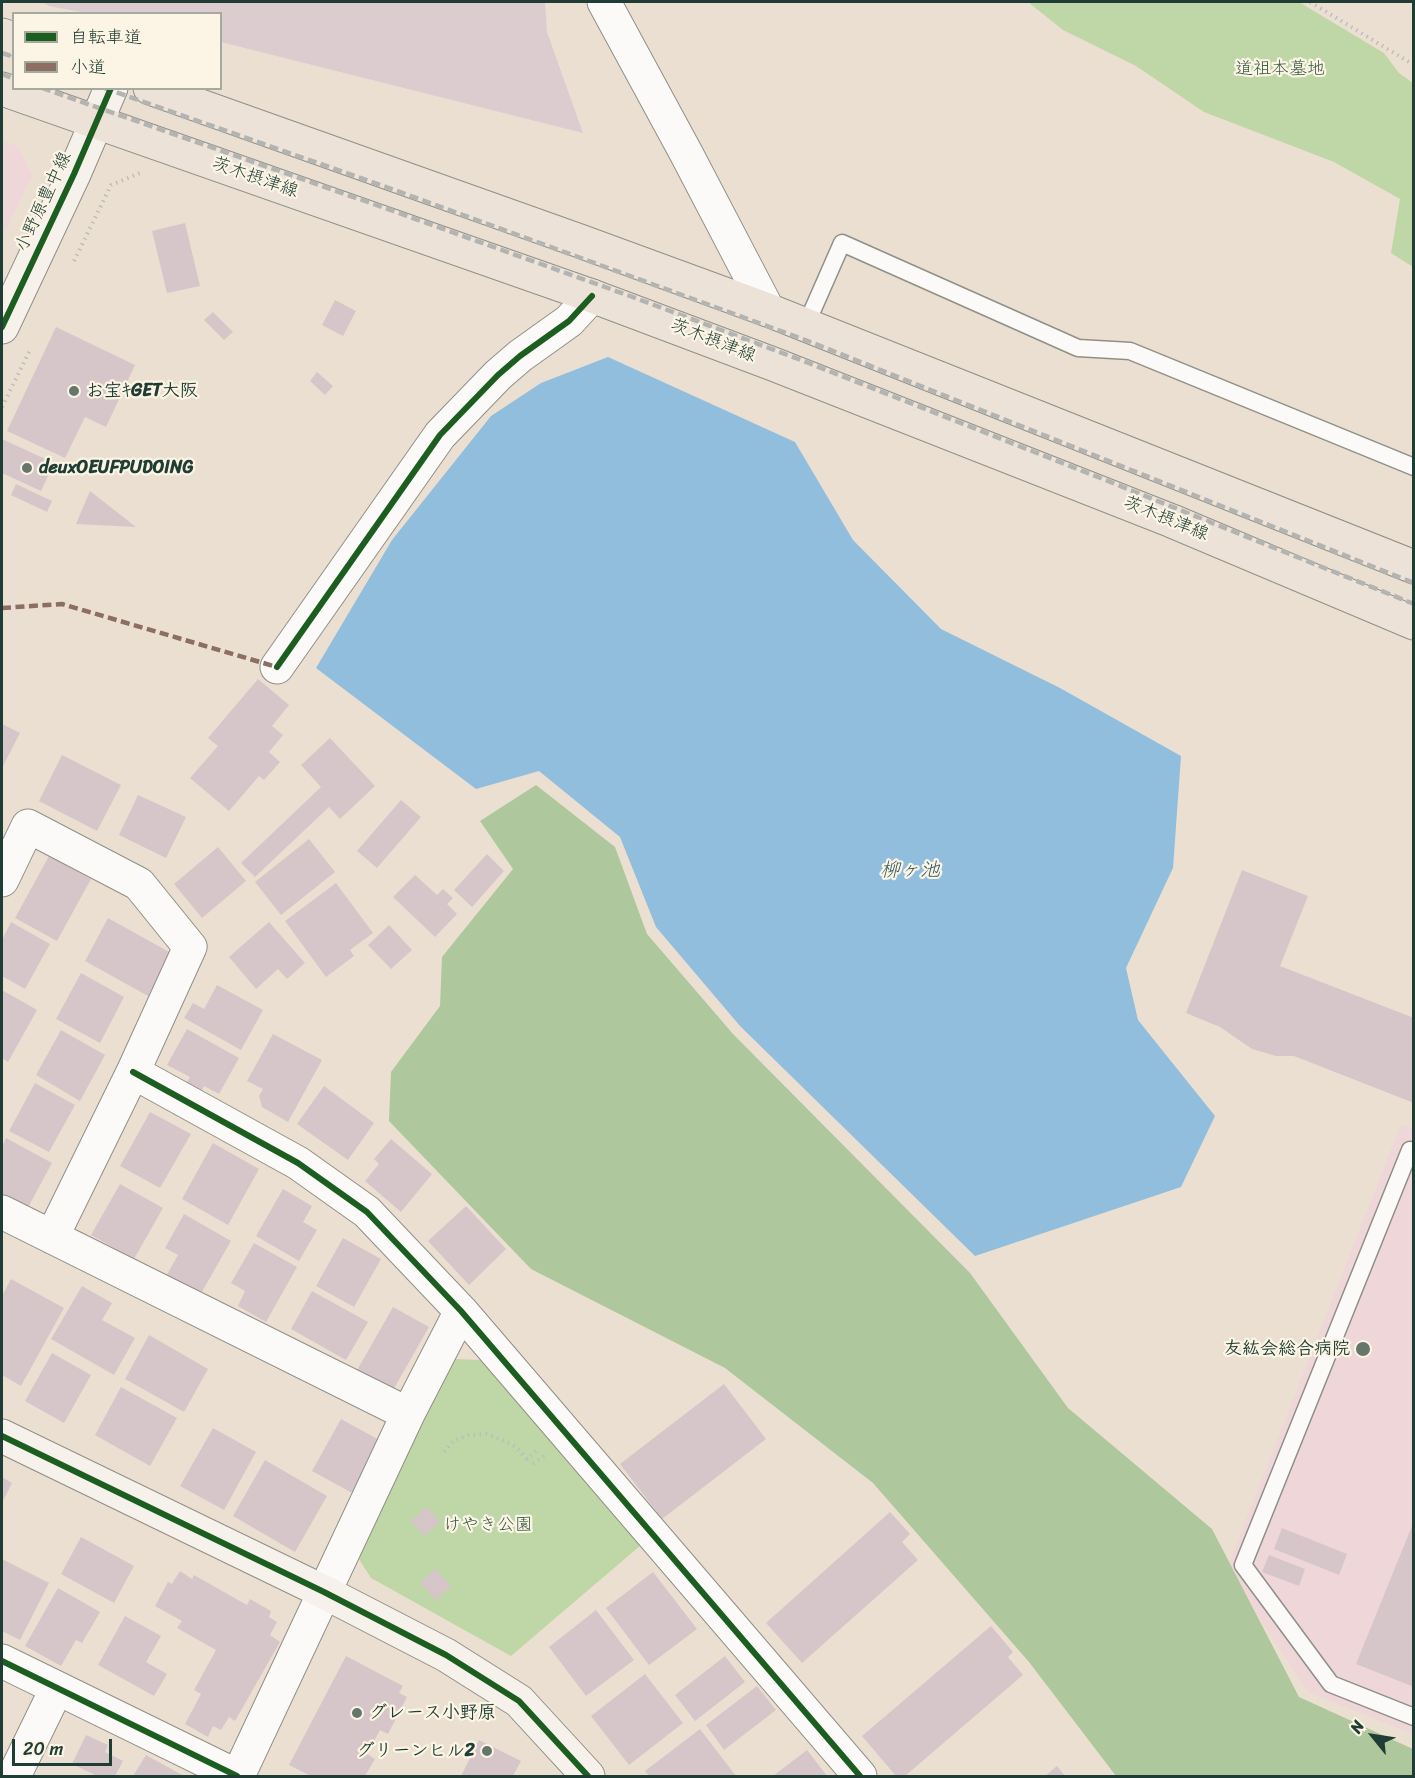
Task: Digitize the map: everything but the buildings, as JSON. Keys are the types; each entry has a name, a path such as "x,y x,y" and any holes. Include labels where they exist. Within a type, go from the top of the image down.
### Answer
{"main road":[{"name":"茨木摂津線","path":"2,89 592,296 773,364 1172,520 1413,623"},
{"path":"156,90 768,310 1413,567"}],"street":[{"path":"604,2 768,310"},
{"name":"小野原豊中線","path":"2,327 110,90"},
{"path":"277,667 440,435 498,375 520,356 569,321 592,296"},
{"path":"2,880 28,826 139,884 190,947 133,1072 52,1237"},
{"path":"133,1072 298,1162 367,1212 460,1311 860,1776"},
{"path":"2,1212 408,1414"},
{"path":"2,1661 238,1776 408,1414 460,1311"},
{"path":"2,1436 324,1592 446,1655 519,1701 588,1776"},
{"path":"14,1776 57,1688"}],"lane":[{"path":"806,325 842,243 1078,348 1130,351 1413,467"},
{"path":"1413,1151 1410,1149 1243,1565 1331,1684 1413,1717"}],"path":[{"path":"1310,2 1413,65"},
{"path":"69,270 111,185 143,172"},
{"path":"2,407 33,344"},
{"path":"444,1452 454,1440 470,1435 487,1434 502,1440 516,1447 526,1459 544,1444"}],"shaded area":[{"path":"41,2 545,2 547,32 583,133 222,42 222,12 81,12 49,6"},
{"path":"2,140 19,147 32,175 2,239"},
{"name":"友紘会総合病院","path":"1401,1124 1413,1129 1413,1734 1308,1692 1227,1568"}],"green space":[{"name":"道祖本墓地","path":"1028,2 1299,2 1384,53 1399,73 1413,83 1413,267 1391,253 1400,199 1334,162 1204,112 1136,66 1063,30"},
{"path":"536,785 615,847 647,934 733,1034 970,1273 1068,1408 1212,1529 1299,1697 1413,1749 1413,1776 1116,1776 1029,1662 873,1483 725,1368 531,1269 389,1121 391,1072 440,1006 442,957 513,869 480,821"},
{"name":"けやき公園","path":"454,1359 482,1360 641,1545 511,1656 371,1578 357,1556"}],"water":[{"name":"柳ヶ池","path":"608,357 795,442 853,540 941,629 1060,688 1181,756 1173,868 1126,968 1138,1020 1215,1116 1181,1187 975,1256 740,1026 656,927 620,837 539,771 476,789 316,668 392,540 491,416 541,383"}],"railway":[{"path":"2,53 12,56"},
{"path":"2,74 12,78"},
{"path":"48,90 382,207 801,360 1414,604"},
{"path":"110,90 389,188 808,341 1414,583"}],"marked path":[{"path":"2,608 62,604 277,667"}],"cycle path":[{"path":"2,327 74,174 110,90"},
{"path":"277,667 440,435 498,375 520,356 569,321 592,296"},
{"path":"133,1072 298,1163 367,1212 461,1311 860,1776"},
{"path":"2,1436 324,1592 446,1655 519,1701 588,1776"},
{"path":"2,1661 237,1776"}],"place":[{"name":"お宝ｷGET大阪","path":"74,391"},
{"name":"deuxOEUFPUDOING","path":"27,468"},
{"name":"友紘会総合病院","path":"1363,1349"},
{"name":"グレース小野原","path":"357,1713"},
{"name":"グリーンヒル2","path":"487,1751"}]}
